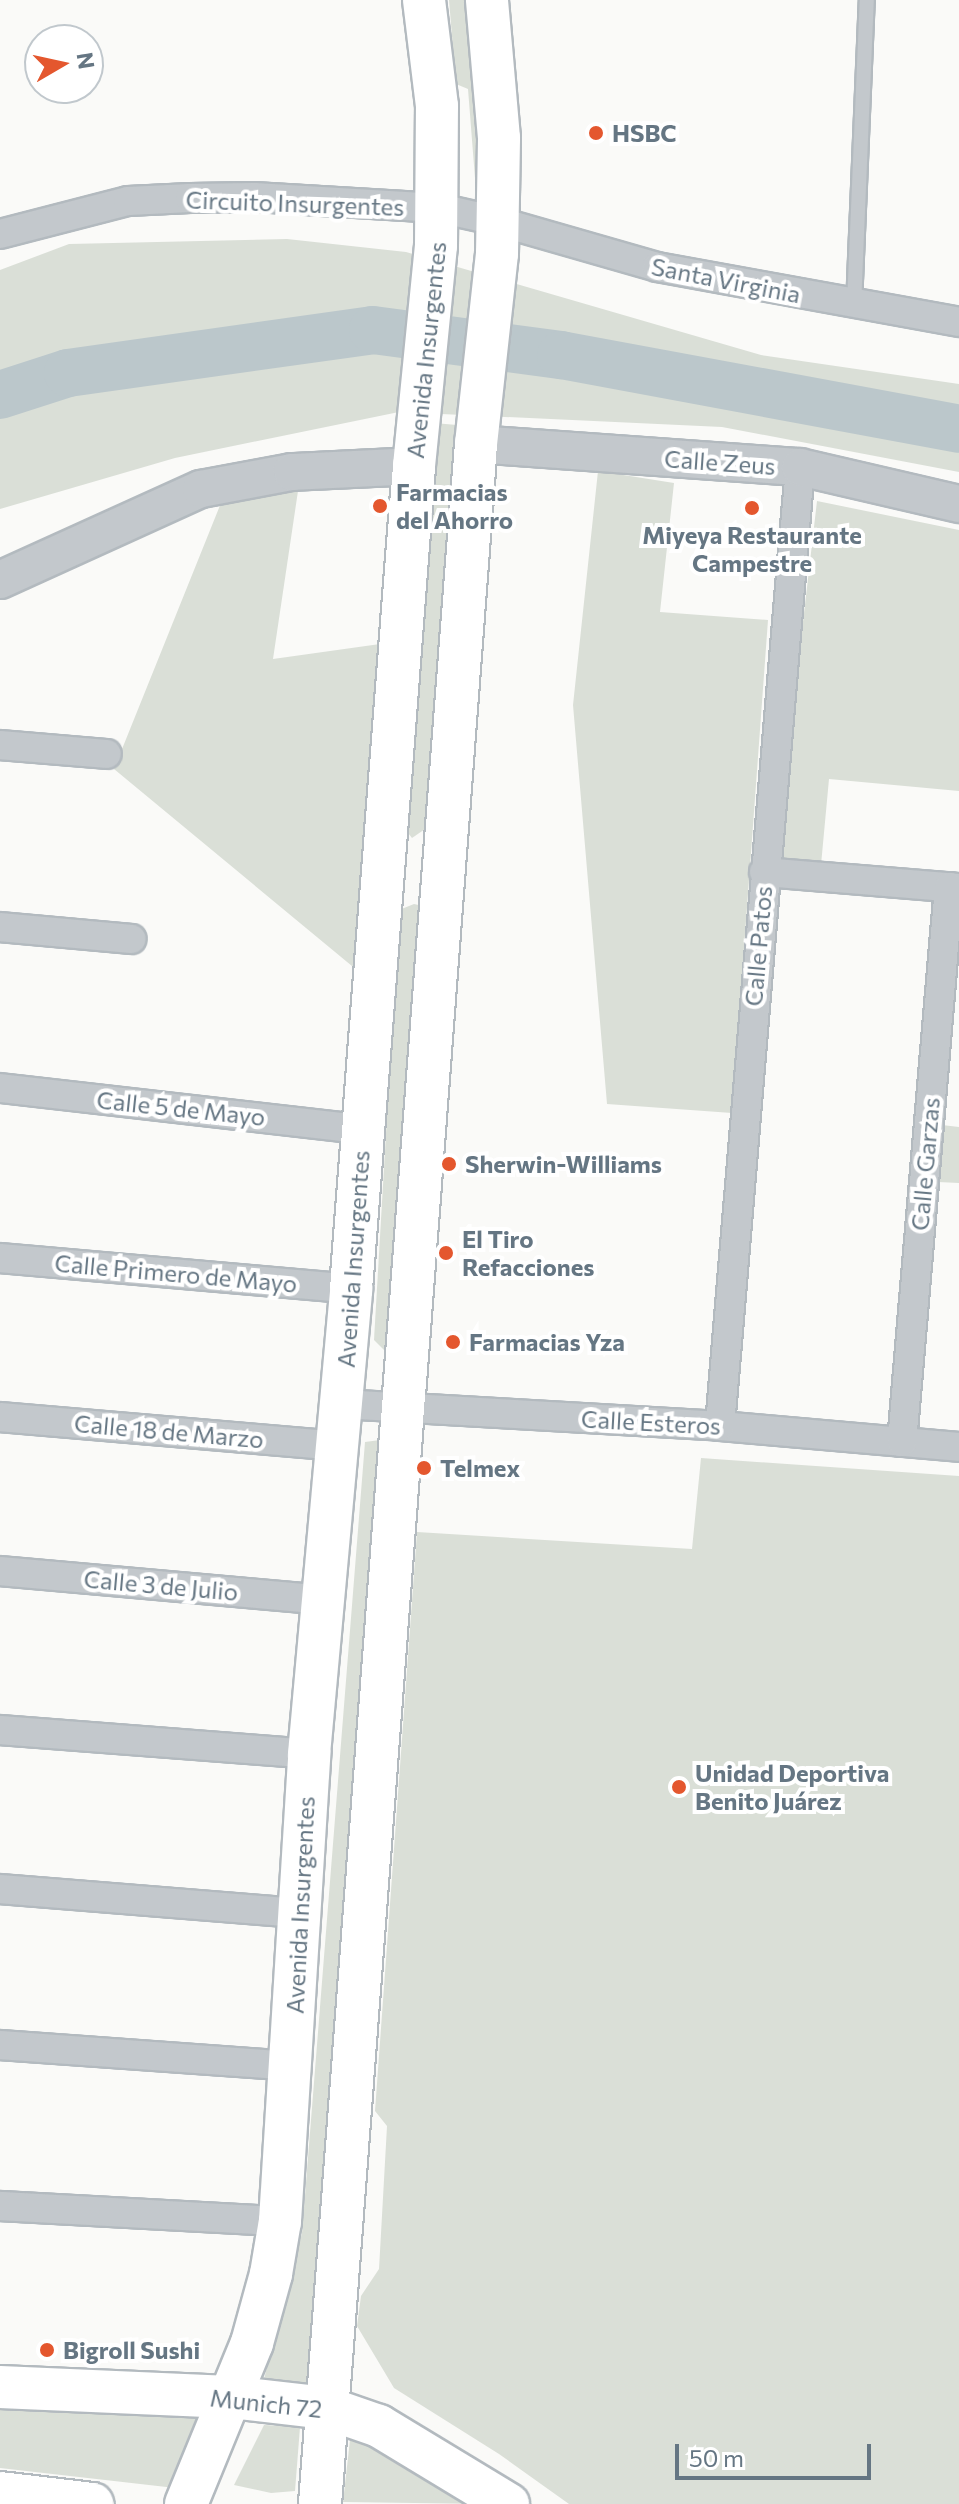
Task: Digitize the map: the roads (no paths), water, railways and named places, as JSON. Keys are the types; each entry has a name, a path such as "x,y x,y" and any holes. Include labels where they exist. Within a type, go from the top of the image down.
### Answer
{"main road":[{"name":"Avenida Insurgentes","path":"186,2504 261,2315 280,2221 309,1754 342,1404 381,881 437,227 437,106 424,0"},
{"path":"320,2504 476,444 497,237 499,138 487,0"},
{"path":"381,881 443,884"},
{"name":"Munich 72","path":"0,2387 230,2397 327,2408 379,2426 508,2504"},
{"path":"0,2493 92,2504"}],"street":[{"name":"Circuito Insurgentes","path":"0,234 128,201 254,197 497,237"},
{"name":"Santa Virginia","path":"497,237 959,322"},
{"name":"Calle Zeus","path":"476,444 800,467 959,504"},
{"path":"0,580 201,489 416,449"},
{"name":"Calle Patos","path":"720,1426 800,467"},
{"path":"0,745 107,754"},
{"path":"764,872 954,887"},
{"name":"Calle Garzas","path":"902,1442 954,887"},
{"path":"0,927 131,939"},
{"name":"Calle 5 de Mayo","path":"0,1088 362,1129"},
{"name":"Calle Primero de Mayo","path":"0,1258 351,1289"},
{"name":"Calle Esteros","path":"342,1404 720,1426 959,1447"},
{"name":"Calle 18 de Marzo","path":"0,1417 337,1446"},
{"name":"Calle 3 de Julio","path":"0,1571 323,1600"},
{"path":"0,1730 309,1754"},
{"path":"0,1889 299,1913"},
{"path":"0,2045 291,2066"},
{"path":"0,2206 280,2221"}],"lane":[{"path":"854,305 867,0"}],"waterway":[{"path":"0,395 68,373 373,330 561,355 959,429"}],"place":[{"name":"HSBC","path":"596,133"},
{"name":"Farmacias del Ahorro","path":"380,506"},
{"name":"Miyeya Restaurante Campestre","path":"752,508"},
{"name":"Sherwin-Williams","path":"449,1164"},
{"name":"El Tiro Refacciones","path":"446,1253"},
{"name":"Farmacias Yza","path":"453,1342"},
{"name":"Telmex","path":"424,1468"},
{"name":"Unidad Deportiva Benito Juárez","path":"679,1787"},
{"name":"Bigroll Sushi","path":"47,2350"}]}
